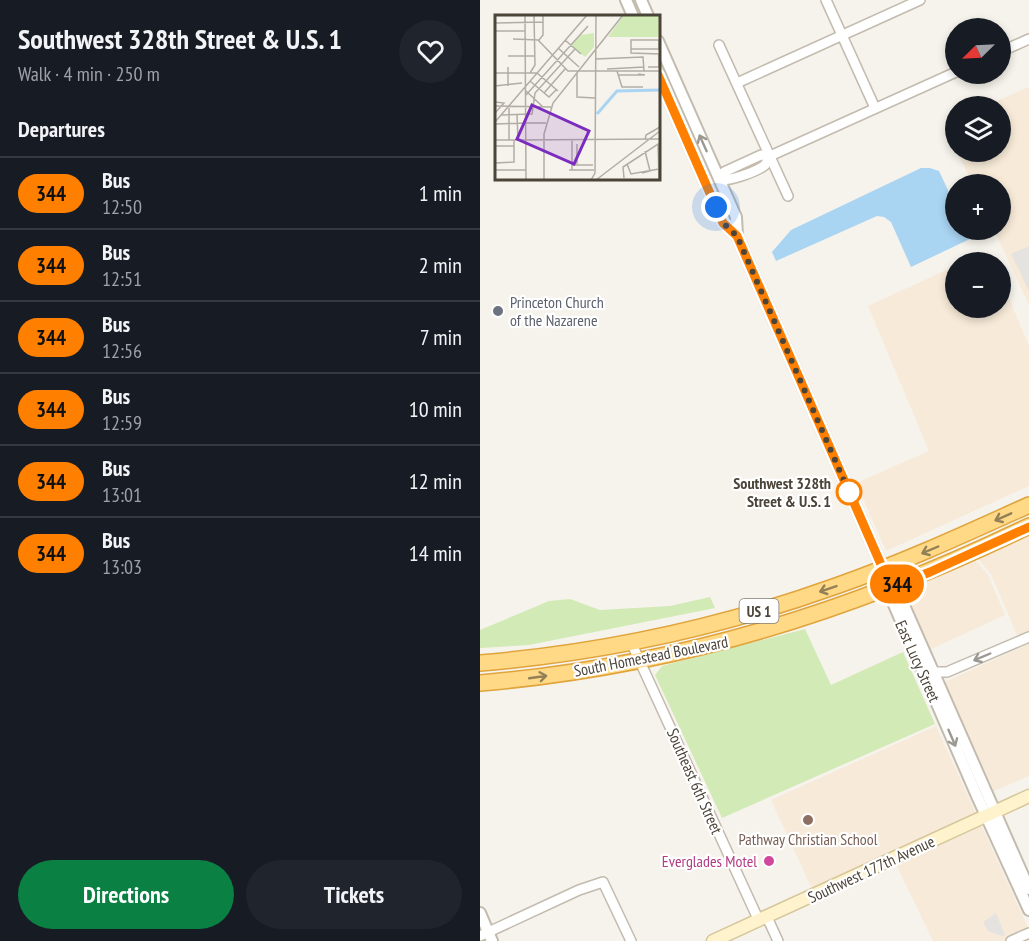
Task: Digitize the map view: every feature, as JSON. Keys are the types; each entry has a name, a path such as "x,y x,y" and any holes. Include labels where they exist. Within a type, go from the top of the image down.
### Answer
{"highway":[{"name":"US 1","path":"883,569 1029,505"},
{"name":"US 1","path":"891,587 930,572 1029,526"},
{"name":"South Homestead Boulevard","path":"480,663 551,655 631,642 759,611 883,569"},
{"name":"South Homestead Boulevard","path":"480,683 559,674 640,661 722,643 778,627 891,587"}],"main road":[{"name":"Southwest 177th Avenue","path":"713,941 1029,796"}],"street":[{"path":"626,0 633,15"},
{"path":"640,0 648,15"},
{"path":"826,0 875,108"},
{"path":"736,83 920,0"},
{"path":"1011,47 1029,39"},
{"path":"719,45 788,195"},
{"path":"660,46 736,217 737,236"},
{"path":"719,180 724,172 751,159 761,155 770,156 945,77"},
{"path":"660,80 723,223 737,236"},
{"path":"719,180 728,181 765,165 770,156"},
{"path":"751,159 755,169"},
{"name":"East Lucy Street","path":"737,236 934,680 1029,910"},
{"path":"934,680 947,672 1029,637"},
{"name":"Southeast 6th Street","path":"631,642 763,919 778,941"},
{"name":"East Lucy Street","path":"991,814 1029,889"},
{"path":"480,913 487,936 579,890 603,882 631,941"},
{"path":"1011,941 1029,933"}],"shaded area":[{"path":"1029,87 1029,305 1011,266 1011,252 1004,252 999,240 1011,240 1011,174 968,174 962,162 1011,162 1011,96 1009,96"},
{"path":"1029,246 1029,291 1011,254"},
{"path":"945,271 945,318 1011,318 1011,304 1029,346 1029,486 886,551 856,483 929,451 868,306"},
{"path":"1029,536 1029,776 994,791 945,682 1022,647 991,574 978,559"},
{"path":"975,560 988,575 1005,615 929,650 903,592"},
{"path":"936,726 1029,930 1029,941 933,941 892,856 813,891 771,800"},
{"path":"996,913 1005,935 1002,936 988,931 983,922"}],"green space":[{"path":"660,58 678,98 676,99 660,65"},
{"path":"710,597 715,608 529,645 480,648 480,630 549,601 570,599 600,610 670,606"},
{"path":"805,629 831,685 903,652 935,724 722,818 655,675 662,666"}],"water":[{"path":"921,168 930,168 939,171 945,184 945,240 968,240 911,267 891,222 884,217 877,216 776,261 772,252 791,230"}],"bus line":[{"name":"344","path":"660,80 723,223 737,236 883,569 886,589 930,572 1029,527"}],"place":[{"name":"Princeton Church of the Nazarene","path":"498,311"},
{"name":"Southwest 328th Street & U.S. 1","path":"849,492"},
{"name":"Pathway Christian School","path":"808,820"},
{"name":"Everglades Motel","path":"769,861"}],"route":[{"path":"716,207 723,223 737,236 849,492"}]}
